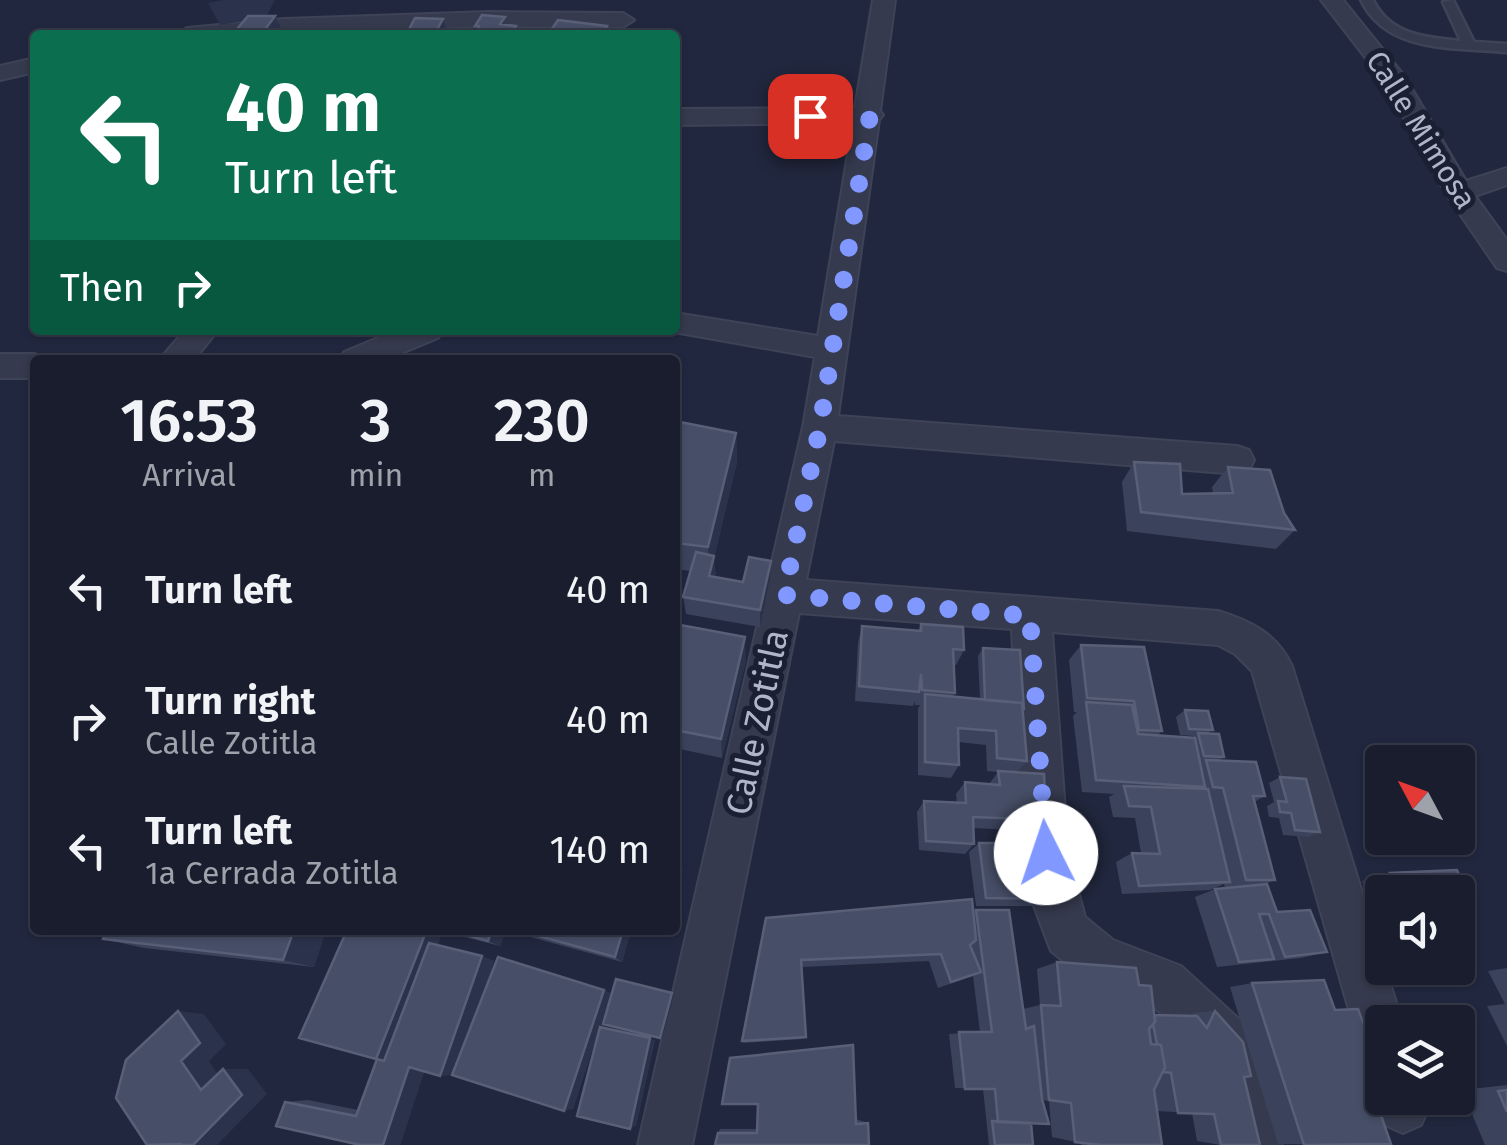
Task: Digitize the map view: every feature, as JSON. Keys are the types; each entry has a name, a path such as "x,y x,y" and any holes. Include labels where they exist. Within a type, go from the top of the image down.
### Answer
{"street":[{"name":"Calle Zotitla","path":"664,1145 820,427 859,116 884,0"},
{"name":"Calle Mimosa","path":"1332,0 1393,77 1459,192 1507,261"},
{"path":"371,30 623,20"},
{"path":"0,72 30,66"},
{"path":"680,118 859,116"},
{"path":"1459,192 1507,176"},
{"path":"680,325 832,349"},
{"path":"180,355 198,335"},
{"path":"367,355 415,335"},
{"path":"0,366 30,366"},
{"path":"820,427 1238,460"},
{"path":"784,595 1218,628 1239,634 1259,648 1272,666 1372,1005"},
{"path":"1030,616 1046,853 1054,898 1068,934 1098,958 1164,984 1190,1003 1224,1040 1255,1145"}],"lane":[{"path":"1367,0 1380,23 1396,33 1507,48"},
{"path":"1449,2 1469,44"}],"building":[{"path":"482,15 505,17 500,24 516,26 513,30 478,30 479,26 475,26"},
{"path":"248,16 275,16 265,30 236,30"},
{"path":"415,18 443,19 437,30 409,30"},
{"path":"558,20 607,26 604,30 551,30"},
{"path":"680,422 736,433 708,547 680,544"},
{"path":"1134,462 1180,464 1182,494 1233,493 1228,467 1270,470 1284,513 1295,530 1141,512"},
{"path":"696,552 714,556 709,576 743,582 749,557 771,561 760,610 683,597"},
{"path":"921,624 963,627 964,650 953,649 955,693 922,690 921,674 919,692 859,686 862,626 921,631"},
{"path":"680,625 745,637 721,739 680,731"},
{"path":"1081,645 1144,647 1162,731 1139,730 1134,701 1087,698"},
{"path":"983,648 1020,650 1024,710 1022,703 985,700"},
{"path":"925,694 1022,703 1027,761 997,758 996,731 958,728 959,765 925,762"},
{"path":"1086,702 1132,705 1138,734 1195,738 1205,787 1096,780"},
{"path":"1185,710 1208,711 1213,730 1189,729"},
{"path":"1198,733 1219,734 1224,757 1204,756"},
{"path":"1206,760 1256,762 1265,796 1253,796 1275,880 1246,880 1223,788 1213,787"},
{"path":"998,771 1044,774 1046,820 973,817 974,844 926,841 924,801 966,803 965,782 1000,785"},
{"path":"1280,777 1306,779 1320,832 1295,830 1291,813 1280,812 1278,801 1287,802"},
{"path":"1124,786 1208,789 1230,882 1139,886 1132,853 1160,854 1151,807 1129,806"},
{"path":"979,843 1026,843 1031,874 1050,874 1055,899 986,898"},
{"path":"1457,870 1459,875 1391,875"},
{"path":"1267,884 1277,912 1310,910 1327,952 1285,957 1269,914 1259,914 1274,959 1239,962 1215,889"},
{"path":"972,899 976,940 970,945 981,972 951,982 941,954 801,960 806,1037 742,1041 766,918"},
{"path":"976,910 1009,910 1026,1029 1034,1026 1042,1099 1049,1124 998,1122 995,1089 965,1089 959,1032 992,1032"},
{"path":"105,935 292,935 283,960 103,939"},
{"path":"345,935 425,935 376,1059 299,1038"},
{"path":"466,935 490,935 488,941"},
{"path":"535,935 622,935 615,957"},
{"path":"429,943 482,956 440,1076 409,1067 383,1145 360,1145 276,1126 285,1102 356,1116 377,1059 384,1061"},
{"path":"498,957 604,990 564,1111 452,1075"},
{"path":"1057,962 1136,968 1139,985 1151,986 1155,1022 1149,1029 1151,1044 1161,1045 1165,1067 1154,1090 1162,1145 1075,1142 1071,1103 1049,1100 1041,1005 1061,1006"},
{"path":"616,979 672,993 660,1038 603,1024"},
{"path":"1324,980 1335,1010 1358,1009 1365,1028 1365,1115 1381,1115 1391,1144 1304,1145 1252,983"},
{"path":"178,1011 200,1043 181,1061 201,1090 223,1069 242,1095 193,1145 147,1145 116,1098 126,1060"},
{"path":"1215,1011 1243,1042 1251,1076 1244,1077 1260,1145 1221,1145 1214,1114 1178,1113 1171,1073 1163,1072 1161,1045 1157,1044 1153,1024 1155,1015 1197,1016 1207,1028"},
{"path":"600,1027 650,1038 630,1129 577,1116"},
{"path":"853,1045 856,1124 868,1123 869,1145 715,1145 718,1133 757,1133 758,1104 722,1104 730,1058"},
{"path":"1507,1090 1507,1112 1498,1091"},
{"path":"992,1121 1031,1123 1033,1145 995,1145"}],"route":[{"path":"810,116 870,115 820,427 784,595 1030,616 1046,853"}]}
